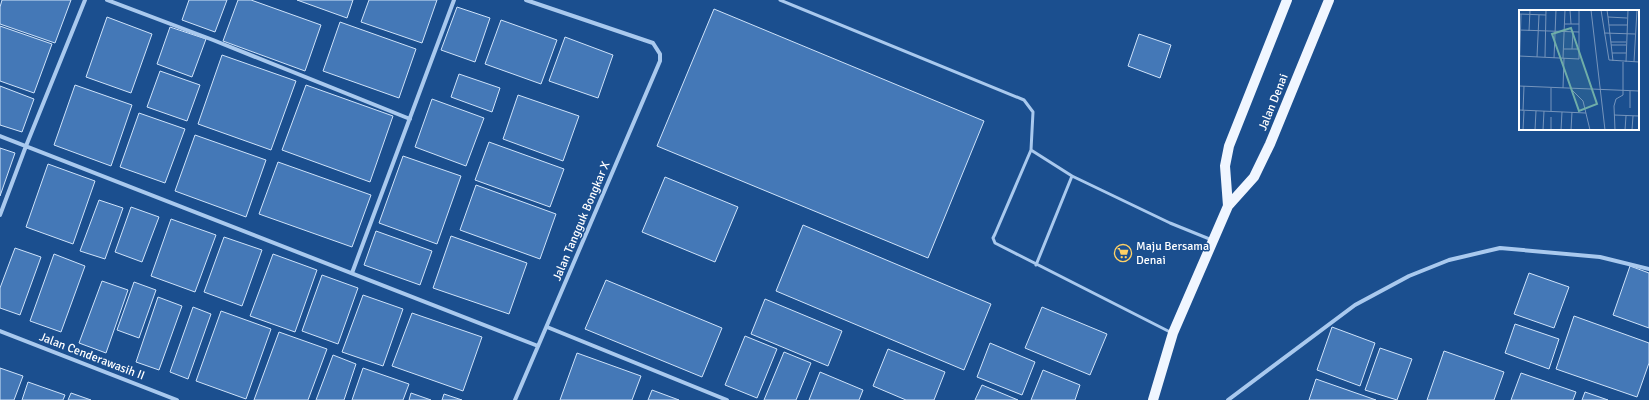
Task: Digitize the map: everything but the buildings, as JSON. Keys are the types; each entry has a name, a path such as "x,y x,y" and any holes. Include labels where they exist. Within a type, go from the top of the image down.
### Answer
{"main road":[{"name":"Jalan Denai","path":"1228,206 1225,166 1229,146 1287,0"},
{"name":"Jalan Denai","path":"1153,400 1173,333 1213,240 1228,206 1254,177 1270,144 1329,0"}],"street":[{"path":"0,215 85,0"},
{"path":"107,0 213,40 410,119"},
{"path":"352,273 454,0"},
{"name":"Jalan Tangguk Bongkar X","path":"515,400 660,61 660,54 653,44 526,0"},
{"path":"0,136 538,346"},
{"path":"1228,400 1355,304 1409,276 1450,260 1500,248 1600,257 1649,269"},
{"path":"547,327 727,400"},
{"name":"Jalan Cenderawasih II","path":"0,330 177,400"}],"lane":[{"path":"780,0 1024,100 1033,112 1031,150 993,238 995,243 1173,333"},
{"path":"1031,150 1072,176 1170,223 1213,240"},
{"path":"1036,265 1072,176"}],"place":[{"name":"Maju Bersama Denai","path":"1123,253"}]}
